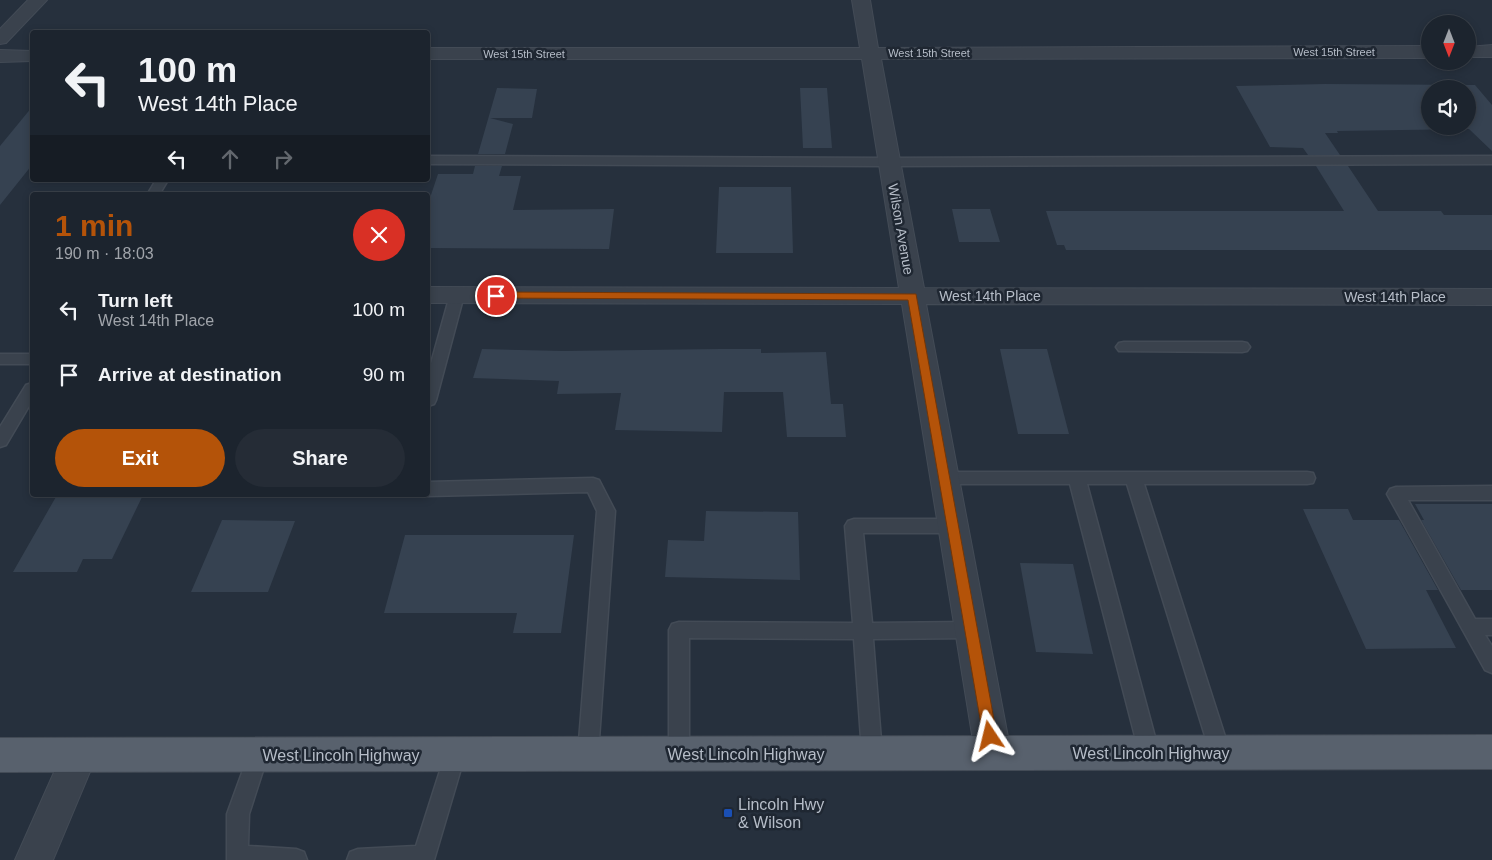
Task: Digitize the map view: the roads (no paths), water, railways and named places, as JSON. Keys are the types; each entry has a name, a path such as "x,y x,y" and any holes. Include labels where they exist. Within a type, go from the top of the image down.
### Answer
{"main road":[{"name":"West Lincoln Highway","path":"0,755 1492,752"}],"street":[{"path":"0,39 38,0"},
{"name":"Wilson Avenue","path":"861,0 993,753"},
{"name":"West 15th Street","path":"430,54 1421,52"},
{"path":"1476,52 1492,52"},
{"path":"0,56 30,56"},
{"name":"West 14th Place","path":"430,295 1492,297"},
{"path":"34,860 80,755"}],"lane":[{"path":"430,160 889,162 1492,160"},
{"path":"430,393 457,295"},
{"path":"1124,347 1242,347"},
{"path":"0,359 30,359"},
{"path":"0,441 30,392"},
{"path":"945,478 1307,478"},
{"path":"1077,478 1149,752"},
{"path":"1133,478 1220,752"},
{"path":"430,489 593,485 606,511 588,754"},
{"path":"1492,493 1396,494 1492,664"},
{"path":"872,753 854,526 954,526"},
{"path":"1470,627 1492,627"},
{"path":"679,754 679,630 972,630"},
{"path":"358,860 423,859 455,754"},
{"path":"258,755 238,814 237,856 296,860"}],"place":[{"name":"Lincoln Hwy & Wilson","path":"728,813"}]}
